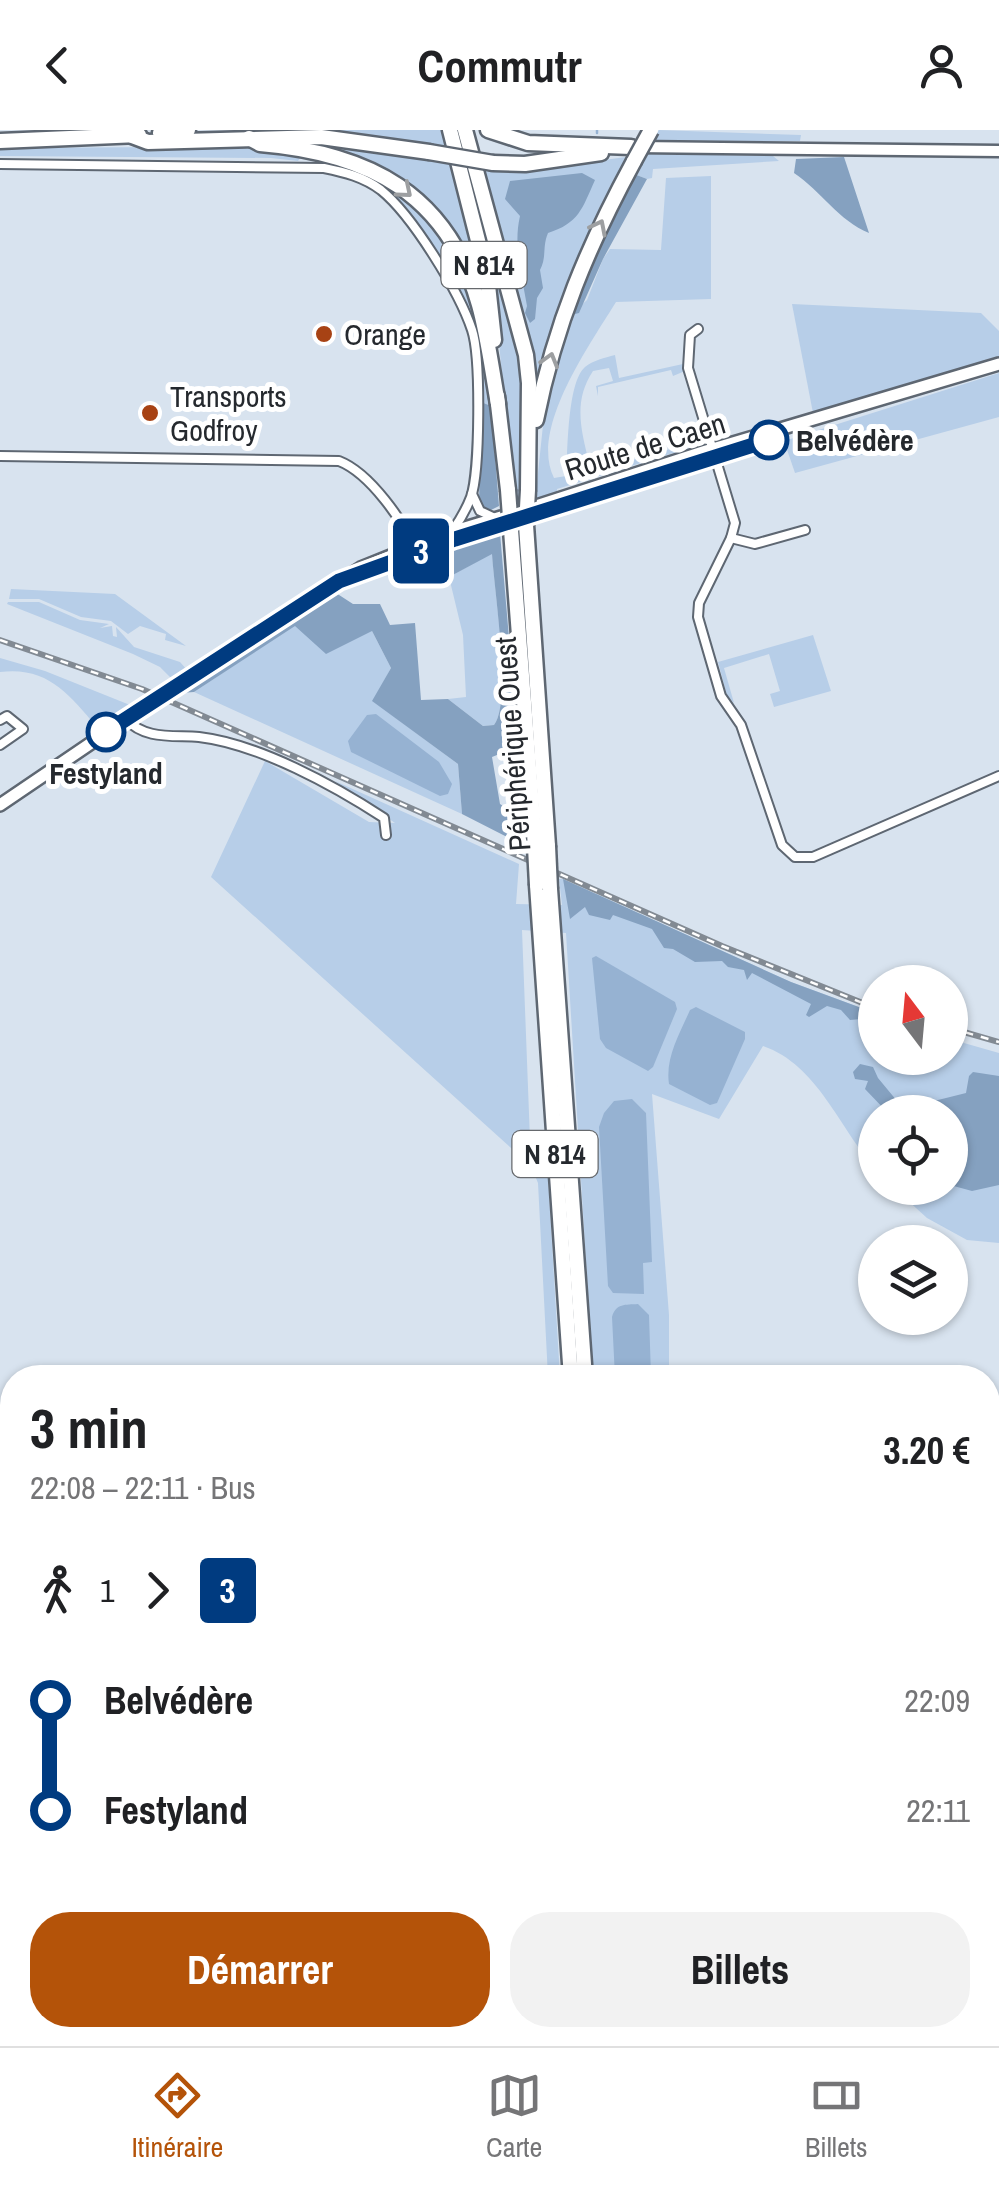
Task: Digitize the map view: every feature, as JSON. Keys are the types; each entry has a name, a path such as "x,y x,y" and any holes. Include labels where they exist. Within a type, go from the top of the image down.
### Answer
{"highway":[{"path":"0,141 188,130"},
{"name":"Périphérique Ouest","path":"450,130 487,276 493,317 584,1365"},
{"path":"465,130 526,355 530,383 528,490"},
{"path":"488,130 528,143 632,154"},
{"name":"Périphérique Ouest","path":"508,521 528,490 542,388 569,295 632,154 651,130"},
{"path":"132,136 148,142 348,139 493,163 632,154"},
{"path":"250,138 260,144 338,156 381,173 411,195 452,244 471,283 483,322 498,404"},
{"name":"Périphérique Ouest","path":"547,932 570,1365"}],"main road":[{"path":"632,154 999,151"},
{"name":"Route de Caen","path":"339,581 448,534 508,521 579,491 847,416 999,364"},
{"name":"Route de Caen","path":"0,804 339,581 395,554 715,452"}],"street":[{"path":"0,164 324,168 354,175 378,187 404,214 456,294 473,332 478,368 470,512 508,521"},
{"path":"698,329 690,335 688,368 735,518 732,538 699,602 698,617 721,696 741,726 782,845 795,858 813,856 999,776"},
{"path":"0,456 339,460 358,472 404,523 416,549"},
{"path":"470,498 480,511 508,521"},
{"path":"404,523 427,535 448,534 470,498"},
{"path":"395,554 404,523"},
{"path":"732,538 755,544 806,530"},
{"path":"0,720 7,716 24,729 0,745"},
{"path":"126,719 142,732 207,738 311,776 384,818 386,835"}],"shaded area":[{"path":"236,130 443,130 448,149 225,135"},
{"path":"659,130 801,135 800,141 652,141"},
{"path":"313,142 451,162 480,276 474,277 413,190 377,165"},
{"path":"168,147 303,154 298,161 0,156 0,148"},
{"path":"645,154 773,156 779,161 653,169 652,178 647,179 634,174"},
{"path":"626,157 574,269 537,386 534,385 530,348 482,166 559,166"},
{"path":"844,157 869,233 848,221 794,173 796,159"},
{"path":"465,165 470,166 515,322 526,409 519,506 513,507 494,282"},
{"path":"582,173 595,180 573,219 548,233 540,270 543,288 537,298 535,319 530,323 525,313 518,250 520,216 505,199 510,181"},
{"path":"634,174 647,179 603,259 579,313 571,315 589,258"},
{"path":"377,176 430,227 462,276 480,333 491,406 481,402 478,341 470,313 448,271 403,208 373,178"},
{"path":"711,176 711,299 616,302 566,387 556,412 548,458 554,478 566,476 572,402 579,375 592,363 615,355 619,378 683,364 685,371 673,376 671,370 598,387 598,396 596,386 613,381 609,368 593,371 581,405 581,427 589,462 584,454 579,458 592,465 595,460 598,469 685,445 700,436 697,442 686,449 557,489 557,495 535,502 552,377 571,315 587,300 610,249 661,250 666,178"},
{"path":"792,304 981,313 999,331 999,356 813,413"},
{"path":"999,373 999,417 795,473 784,441"},
{"path":"481,402 491,406 499,506 489,511 480,509 479,502"},
{"path":"486,532 500,533 518,743 492,757 500,804 521,818 525,846 462,814 458,764 372,701 391,668 372,631 326,654 295,626 194,692 180,693 319,598 336,593 353,604 380,604 390,625 415,623 421,700 448,699 483,726 494,725 502,693 502,670 492,554 449,577 433,568 405,578 397,563"},
{"path":"492,553 502,693 494,725 483,726 448,699 466,697 463,635 449,577"},
{"path":"11,589 115,594 186,646 165,640 166,634 140,626 128,634 111,621 81,617 39,599 9,599"},
{"path":"8,602 39,602 80,620 109,624 100,628 112,626 113,636 117,637 116,627 134,647 180,662 187,670 173,680 160,667 133,654"},
{"path":"295,625 372,631 391,668 373,701 458,764 462,814 194,692"},
{"path":"813,635 831,691 774,707 770,694 780,691 769,654 724,668 734,703 727,696 718,662"},
{"path":"0,658 45,671 130,705 96,726 66,693 44,678 17,671 0,672"},
{"path":"376,714 439,762 452,784 448,794 440,796 351,752 348,741 367,715"},
{"name":"Festyland","path":"265,761 369,822 395,823 335,781 519,864 516,904 562,905 559,879 563,879 791,982 858,1007 858,1075 968,1075 968,1044 999,1053 999,1243 968,1240 968,1225 940,1225 913,1205 968,1205 968,1095 858,1095 858,1146 799,1067 763,1046 719,1119 652,1094 669,1315 669,1365 592,1365 566,933 522,930 531,1166 211,877"},
{"path":"563,879 791,982 858,1007 858,1019 850,1020 841,1010 827,1006 809,1017 806,1015 811,1004 752,973 747,980 744,970 728,967 722,961 695,962 664,948 652,929 613,915 610,920 589,915 585,907 570,919"},
{"path":"596,956 675,1002 677,1009 648,1071 606,1048 600,1039 592,958"},
{"path":"696,1007 745,1032 717,1103 710,1105 669,1084 674,1046 690,1010"},
{"path":"858,1066 858,1075 877,1075 892,1095 871,1095 865,1089 868,1081 855,1079 853,1072"},
{"path":"973,1072 999,1076 999,1185 972,1191 968,1190 968,1095 958,1095 966,1093"},
{"path":"632,1099 646,1113 652,1262 643,1263 644,1294 613,1293 608,1286 599,1127 614,1101"},
{"path":"531,1166 548,1177 559,1365 547,1365 538,1183"},
{"path":"638,1304 649,1315 651,1365 614,1365 612,1317 625,1305"}],"tunnel":[{"path":"500,524 536,513"}],"railway":[{"path":"0,640 142,689 722,946 858,1001"},
{"path":"968,1033 999,1042"}],"bus line":[{"name":"3","path":"106,732 339,581 455,539 769,440"}],"place":[{"name":"Orange","path":"324,334"},
{"name":"Transports Godfroy","path":"150,413"},
{"name":"Belvédère","path":"769,440"},
{"name":"Festyland","path":"106,732"}]}
